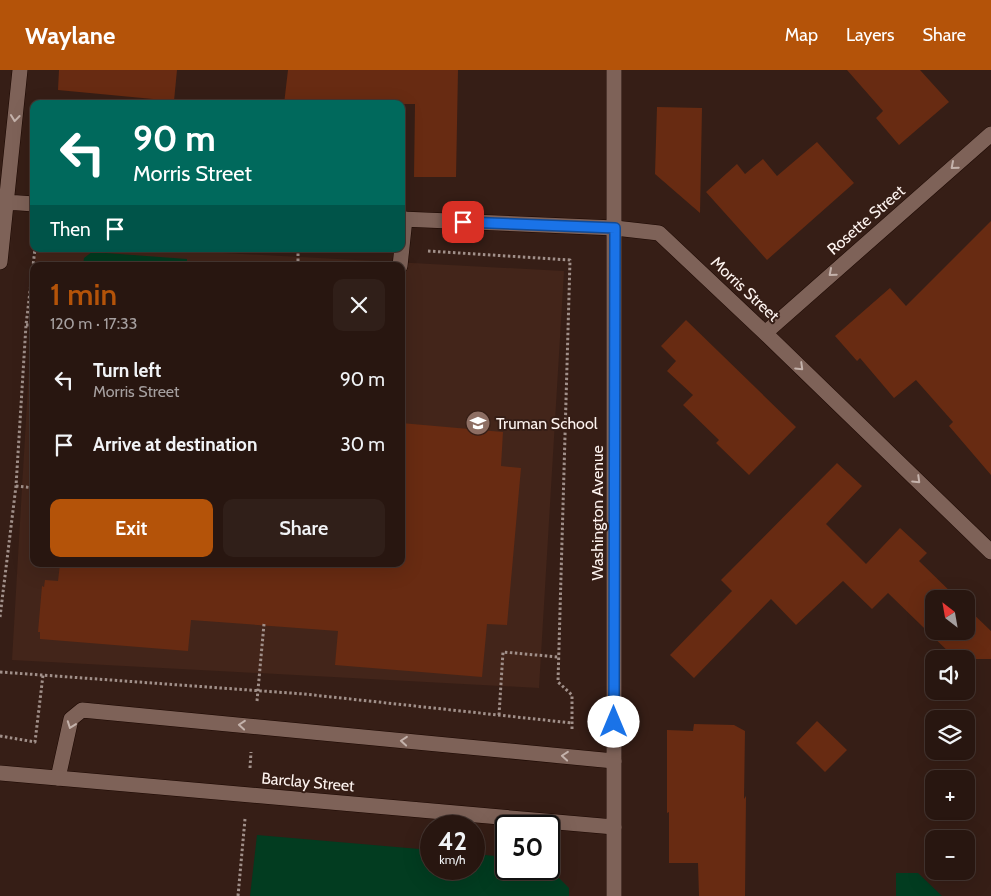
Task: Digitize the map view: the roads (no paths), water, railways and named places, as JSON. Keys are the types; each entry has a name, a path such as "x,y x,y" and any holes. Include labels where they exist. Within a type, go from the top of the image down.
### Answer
{"street":[{"path":"0,262 20,70"},
{"name":"Washington Avenue","path":"614,70 614,896"},
{"name":"Rosette Street","path":"765,333 991,134"},
{"path":"6,202 30,204"},
{"name":"Morris Street","path":"405,219 615,228 659,233 991,552"},
{"path":"58,778 71,719 82,710 614,760"},
{"name":"Barclay Street","path":"0,773 614,827"}],"place":[{"name":"Truman School","path":"478,423"}]}
